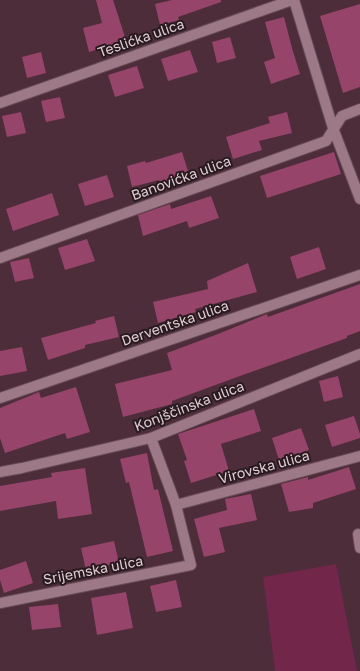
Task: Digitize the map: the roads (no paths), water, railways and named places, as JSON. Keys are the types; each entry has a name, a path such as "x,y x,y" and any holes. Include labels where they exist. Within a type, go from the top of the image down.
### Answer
{"street":[{"name":"Teslićka ulica","path":"0,103 293,0"},
{"path":"293,0 333,128 360,199"},
{"name":"Banovićka ulica","path":"0,258 326,141 342,116 360,109"},
{"name":"Derventska ulica","path":"0,398 360,275"},
{"name":"Konjščinska ulica","path":"0,472 151,438 360,354"},
{"path":"151,438 176,505"},
{"name":"Virovska ulica","path":"176,505 360,456"},
{"name":"Srijemska ulica","path":"0,603 191,565 176,505"},
{"path":"358,534 360,548"}]}
